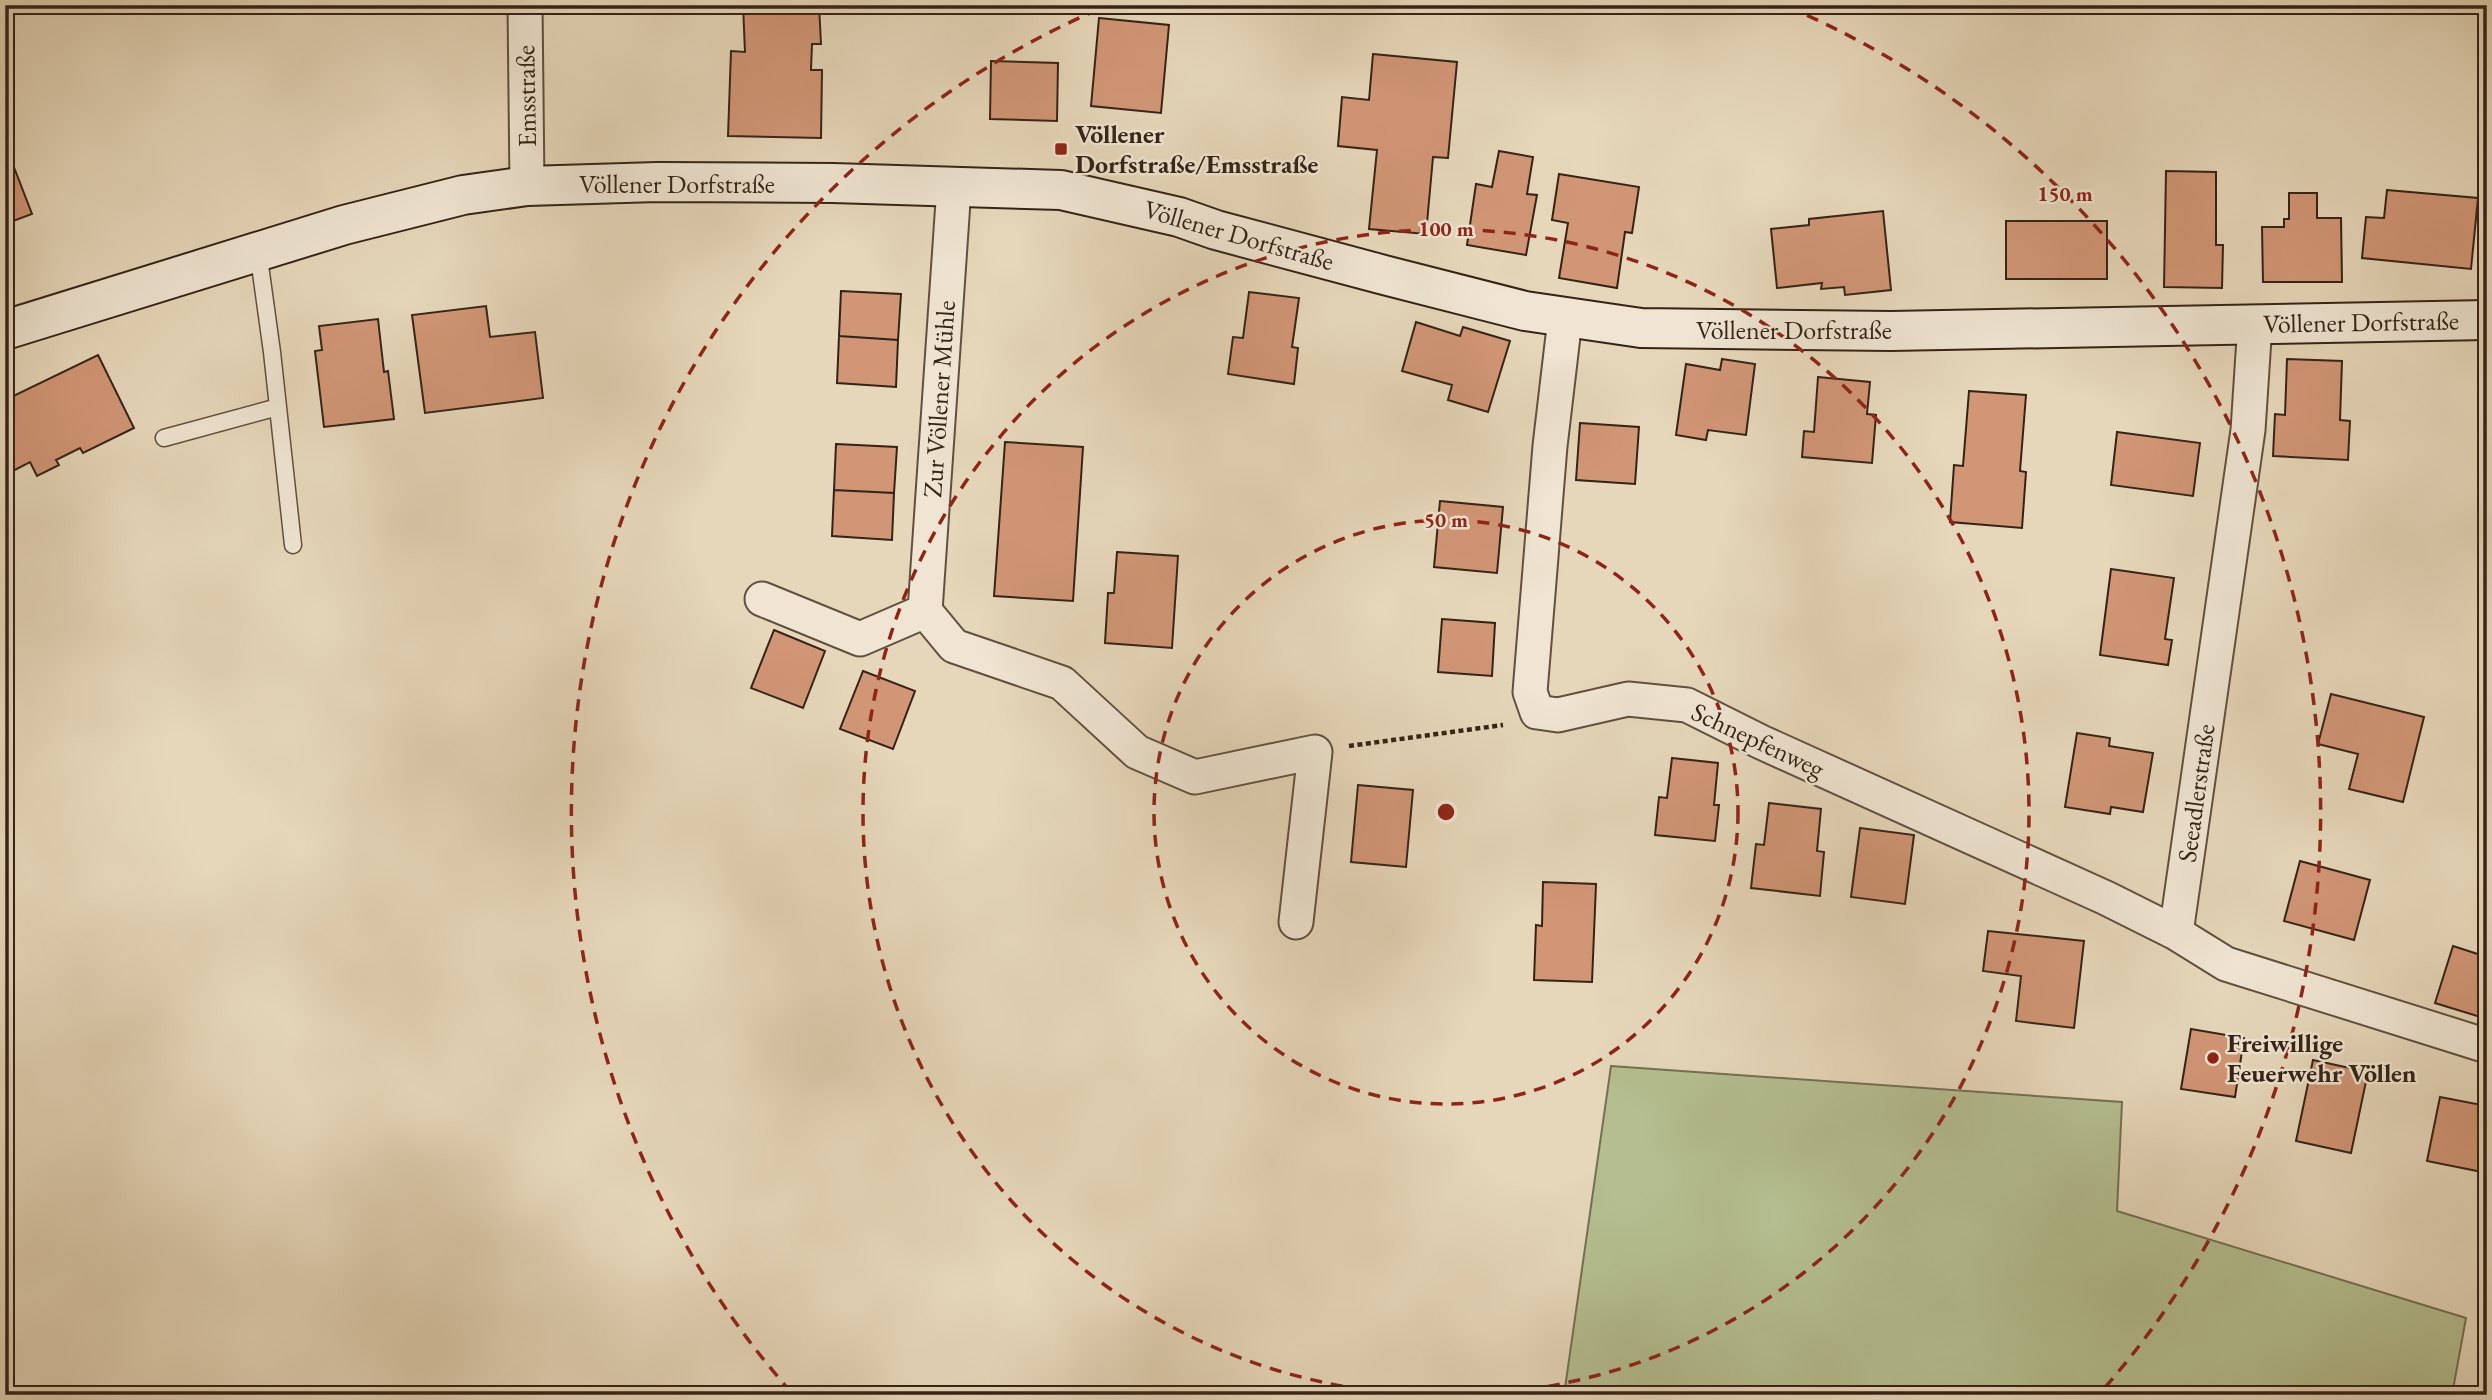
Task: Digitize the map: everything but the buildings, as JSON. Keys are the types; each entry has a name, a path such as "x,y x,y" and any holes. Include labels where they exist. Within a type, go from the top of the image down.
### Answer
{"street":[{"name":"Emsstraße","path":"525,5 527,186"},
{"name":"Völlener Dorfstraße","path":"5,331 258,251 463,195 527,186 671,182 1061,191 1120,202 1525,311 1640,328 1905,331 2487,320"},
{"name":"Zur Völlener Mühle","path":"925,611 954,187"},
{"path":"1537,712 1530,692 1550,446 1565,319"},
{"name":"Seeadlerstraße","path":"2176,933 2248,430 2255,323"},
{"path":"762,599 860,639 925,611 954,646 1062,683 1137,752 1195,776 1315,752 1296,922"},
{"name":"Schnepfenweg","path":"1537,712 1558,715 1628,699 1687,705 1774,748 2106,898 2176,933"},
{"path":"2176,933 2226,964 2487,1046"}],"lane":[{"path":"258,251 293,545"},
{"path":"164,438 278,407"}],"path":[{"path":"1315,752 1507,724 1537,712"}],"green space":[{"path":"1611,1066 2122,1102 2117,1211 2466,1318 2452,1395 1564,1395"}],"place":[{"name":"Völlener Dorfstraße/Emsstraße","path":"1061,149"},
{"name":"Freiwillige Feuerwehr Völlen","path":"2213,1058"}]}
